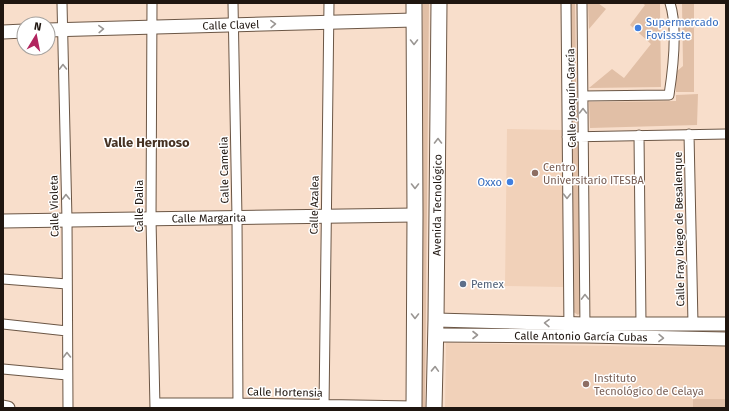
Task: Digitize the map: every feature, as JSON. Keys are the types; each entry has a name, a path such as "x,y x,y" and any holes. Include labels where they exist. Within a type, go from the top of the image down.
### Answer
{"main road":[{"name":"Avenida Tecnológico","path":"414,3 414,407"},
{"name":"Avenida Tecnológico","path":"434,408 439,3"}],"street":[{"name":"Calle Violeta","path":"62,3 67,220 68,408"},
{"name":"Calle Dalia","path":"152,3 151,219 155,406"},
{"name":"Calle Camelia","path":"233,3 237,218 238,405"},
{"name":"Calle Azalea","path":"324,406 329,3"},
{"name":"Calle Joaquín García","path":"566,3 568,330"},
{"name":"Calle Joaquín García","path":"582,3 585,330"},
{"path":"583,96 669,95 674,62 673,12 670,3"},
{"name":"Calle Clavel","path":"56,30 414,20"},
{"path":"3,32 16,31"},
{"name":"Calle Fray Diego de Besalenque","path":"689,134 693,324"},
{"path":"567,137 726,134"},
{"path":"639,135 641,324"},
{"name":"Calle Margarita","path":"3,221 415,215"},
{"path":"3,279 67,284"},
{"name":"Calle Antonio García Cubas","path":"436,320 524,322 568,330"},
{"path":"523,336 524,322"},
{"path":"3,324 67,331"},
{"name":"Calle Antonio García Cubas","path":"585,330 641,324 724,324"},
{"path":"724,324 724,339"},
{"name":"Calle Antonio García Cubas","path":"436,335 523,336 568,330 585,330 724,339"},
{"path":"3,369 68,375"},
{"name":"Calle Hortensia","path":"155,406 238,405 414,407"}],"shaded area":[{"path":"423,3 429,3 425,408 420,408"},
{"path":"571,3 575,3 577,122 575,125 573,125 572,122"},
{"path":"588,3 598,3 606,9 589,29"},
{"path":"642,3 660,3 661,87 589,88 612,69 624,78 651,44 630,25 645,5"},
{"path":"682,3 694,3 694,92 676,92 676,72 683,66"},
{"path":"698,94 697,125 590,128 589,102 676,101 676,95"},
{"name":"Centro Universitario ITESBA","path":"507,129 563,130 563,287 505,286"},
{"path":"572,143 577,143 578,146 582,311 578,315 572,311"},
{"name":"Instituto Tecnológico de Celaya","path":"446,343 659,347 726,346 726,408 445,408"},
{"path":"693,399 726,399 726,408 693,408"}],"place":[{"name":"Supermercado Fovissste","path":"638,28"},
{"name":"Centro Universitario ITESBA","path":"535,173"},
{"name":"Oxxo","path":"510,182"},
{"name":"Pemex","path":"463,284"},
{"name":"Instituto Tecnológico de Celaya","path":"586,384"}],"district":[{"name":"Valle Hermoso","path":"147,142"}]}
